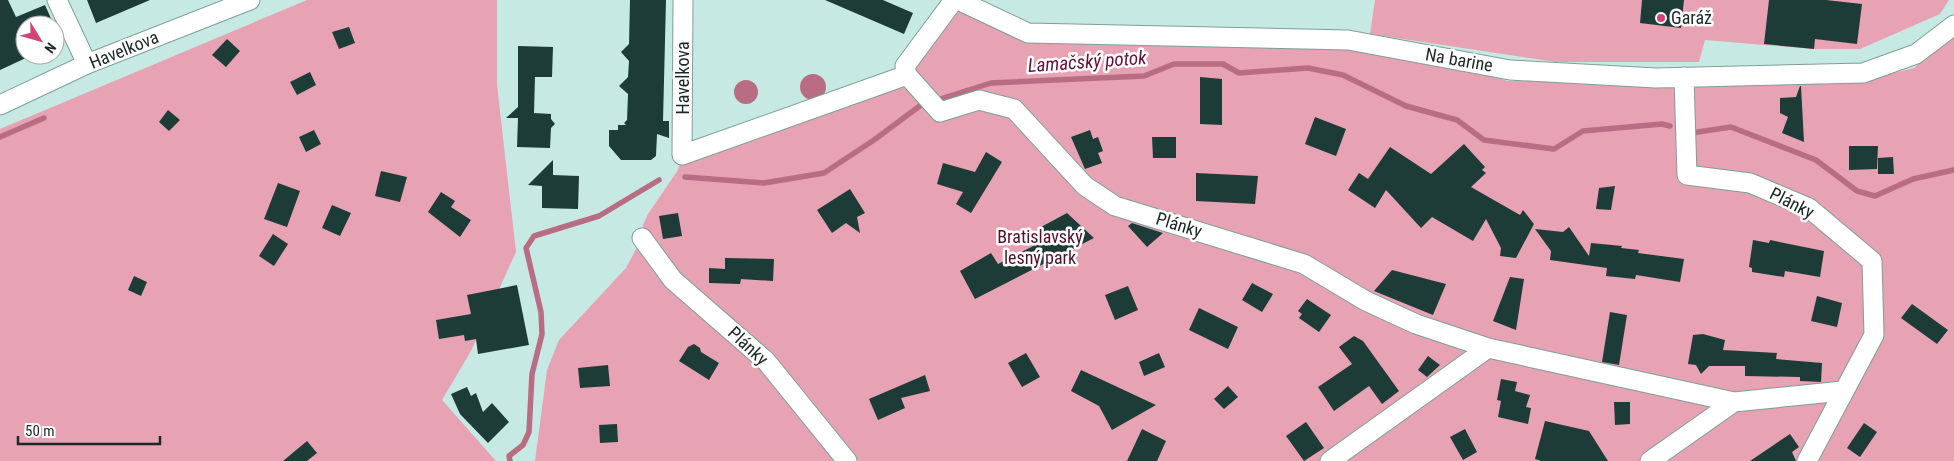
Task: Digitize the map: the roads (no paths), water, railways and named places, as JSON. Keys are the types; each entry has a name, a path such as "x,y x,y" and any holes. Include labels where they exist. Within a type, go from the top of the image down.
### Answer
{"street":[{"path":"56,0 87,64"},
{"name":"Havelkova","path":"0,105 87,64 250,0"},
{"name":"Havelkova","path":"683,0 682,155 907,75"},
{"path":"907,75 905,66 954,0"},
{"name":"Na barine","path":"958,0 1028,33 1348,40 1510,70 1570,75 1684,77 1863,73 1916,54 1954,25"},
{"name":"Plánky","path":"907,75 939,111 979,100 1014,109 1085,186 1115,206 1304,264 1366,301 1399,316 1488,348 1734,402 1843,391"},
{"name":"Plánky","path":"1684,77 1687,174 1750,183 1809,208 1872,261 1874,335 1807,461"},
{"name":"Plánky","path":"642,238 673,280 766,361 848,461"},
{"path":"1330,461 1488,348"},
{"name":"Plánky","path":"1650,461 1734,402"}],"waterway":[{"name":"Lamačský potok","path":"685,177 764,183 824,173 874,140 921,105 991,83 1144,76 1174,64 1223,64 1239,73 1308,68 1343,75 1406,106 1457,120 1484,140 1554,149 1583,131 1662,124 1670,126"},
{"path":"0,137 44,118"},
{"name":"Lamačský potok","path":"1691,133 1731,127 1816,160 1857,191 1875,196 1913,179 1954,170"},
{"name":"Lamačský potok","path":"510,461 509,456 523,445 529,432 532,374 542,334 541,312 526,248 534,236 599,216 659,180"}],"place":[{"name":"Garáž","path":"1661,18"}],"park label":[{"name":"Bratislavský lesný park","path":"1040,247"}]}
